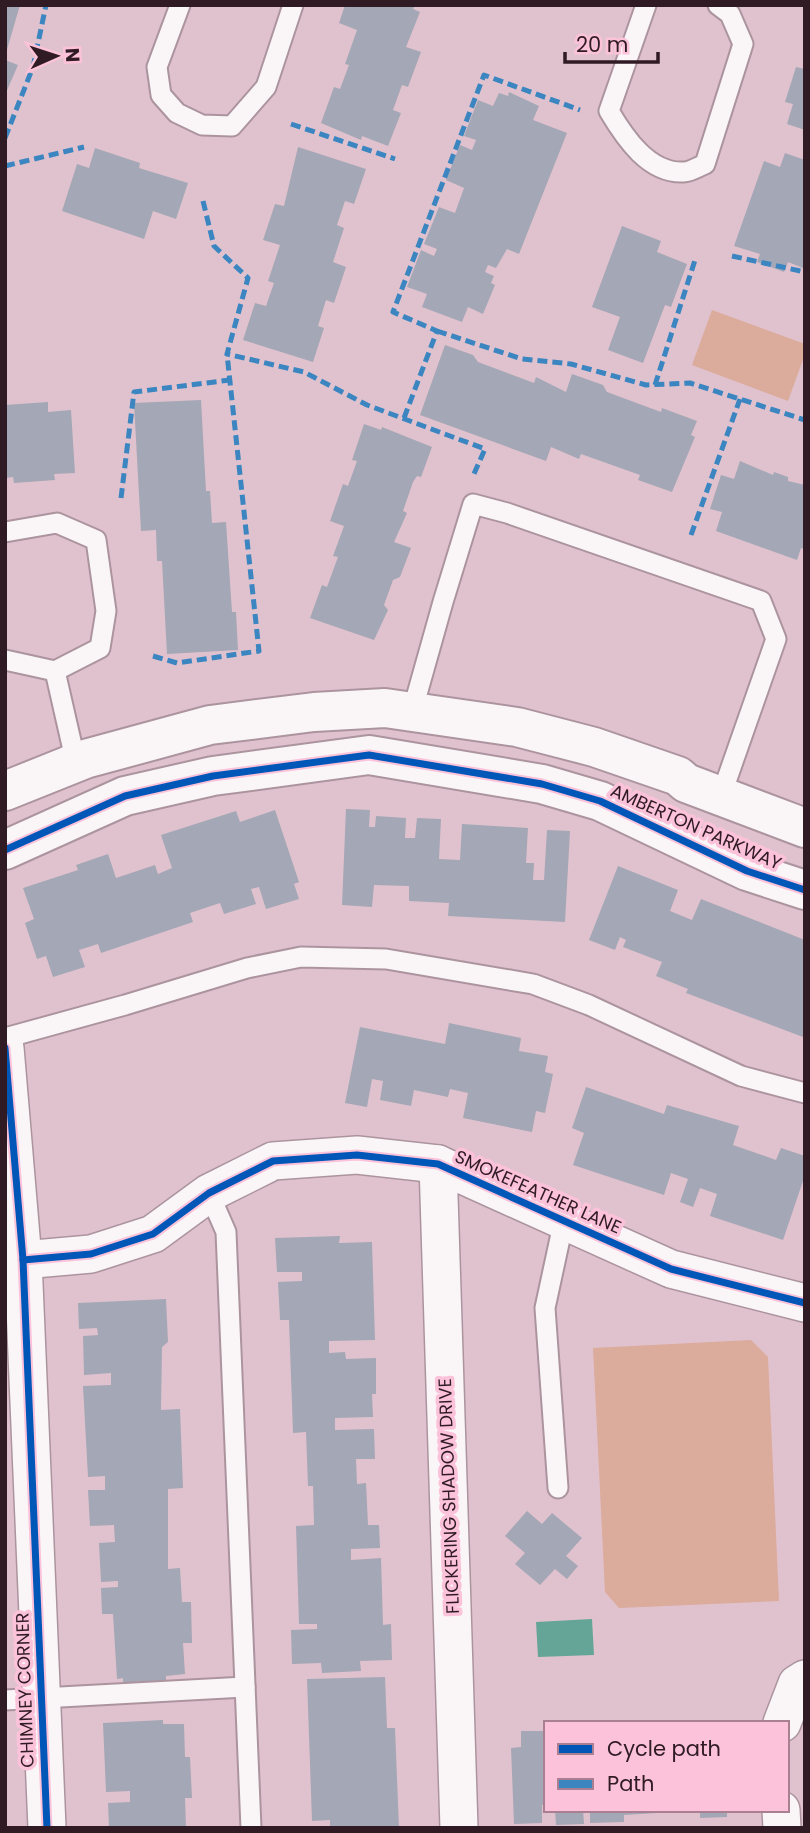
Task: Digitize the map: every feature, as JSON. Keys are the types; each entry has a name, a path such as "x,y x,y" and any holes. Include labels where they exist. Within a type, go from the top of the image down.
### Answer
{"street":[{"name":"AMBERTON PARKWAY","path":"5,791 76,763 210,725 314,712 384,708 517,727 594,747 678,776 686,783 805,828"},
{"name":"AMBERTON PARKWAY","path":"5,850 125,796 213,776 369,755 541,784 600,801 747,871 805,890"},
{"name":"CHIMNEY CORNER","path":"5,1048 23,1259 47,1828"},
{"name":"SMOKEFEATHER LANE","path":"23,1259 91,1254 153,1234 209,1193 273,1161 357,1155 438,1164 671,1269 805,1303"},
{"name":"FLICKERING SHADOW DRIVE","path":"438,1164 459,1828"},
{"path":"783,1721 797,1684 805,1679"}],"lane":[{"path":"180,5 157,67 161,95 177,113 202,125 232,126 266,87 293,5"},
{"path":"646,5 610,111 627,141 662,170 685,172 705,164 743,44 730,14 718,5"},
{"path":"412,712 473,504 507,513 761,601 776,639 721,796"},
{"path":"5,532 57,523 96,540 106,611 100,648 55,671 5,660"},
{"path":"55,671 76,763"},
{"path":"5,1038 247,968 301,957 386,959 533,984 589,1005 741,1076 805,1093"},
{"path":"209,1193 226,1232 251,1828"},
{"path":"558,1488 545,1308 564,1220"},
{"path":"5,1700 245,1687"}],"shaded area":[{"path":"712,310 805,344 805,354 788,401 692,365"},
{"path":"751,1340 768,1357 779,1601 619,1608 605,1592 593,1348"},
{"path":"592,1619 594,1655 538,1657 536,1622"}],"building":[{"path":"5,5 20,5 6,53 5,53"},
{"path":"345,5 415,5 413,9 420,12 406,47 421,52 408,87 402,85 393,110 401,113 388,146 362,136 361,140 321,123 334,87 340,89 349,65 345,64 357,30 339,23"},
{"path":"5,60 18,65 5,95"},
{"path":"796,67 805,69 805,130 787,124 793,104 785,102"},
{"path":"509,92 539,106 533,120 567,133 519,254 507,249 496,268 488,265 485,272 494,276 491,283 495,285 483,314 468,307 462,322 422,307 427,294 407,287 421,250 434,256 437,249 424,244 439,207 455,213 464,188 446,180 460,145 472,150 476,140 464,136 478,100 493,106 499,93 508,96"},
{"path":"298,147 366,169 354,204 345,201 337,225 344,228 333,262 346,267 334,303 326,300 318,326 324,328 313,362 243,340 255,303 266,306 274,283 268,281 280,245 263,240 275,204 284,206"},
{"path":"95,148 140,163 139,168 188,183 176,219 153,211 144,239 62,211 77,164 89,168"},
{"path":"785,153 805,160 805,266 803,268 788,262 784,272 757,262 760,254 734,246 764,161 780,167"},
{"path":"622,226 661,241 657,252 687,264 671,307 665,305 643,363 608,350 620,317 592,307"},
{"path":"445,345 473,355 478,362 534,383 536,377 566,392 572,374 603,385 607,392 661,412 662,408 697,421 691,435 695,437 672,492 638,480 640,475 581,454 579,459 551,447 546,461 420,415"},
{"path":"201,400 206,491 210,491 212,523 226,522 232,612 236,612 238,650 167,654 162,561 157,561 156,530 141,531 134,403"},
{"path":"48,402 48,412 71,410 75,473 54,474 55,480 14,483 13,477 5,478 5,405"},
{"path":"364,424 381,430 382,427 432,447 421,477 417,476 413,482 403,511 407,513 394,542 411,548 400,577 393,580 384,605 388,610 374,640 310,618 322,585 327,587 338,557 333,556 344,526 330,521 343,484 348,486 357,461 352,460"},
{"path":"740,461 773,475 774,472 788,477 788,481 805,485 805,549 801,548 797,560 716,531 722,512 710,509 721,475 734,479"},
{"path":"346,809 370,810 369,827 375,827 376,816 406,818 405,838 415,838 417,818 441,819 439,859 460,860 462,824 528,828 526,863 534,863 533,880 544,880 547,830 570,831 565,922 448,916 449,903 409,901 409,886 374,885 372,907 342,905"},
{"path":"275,810 299,882 294,884 299,899 266,909 259,887 251,889 256,904 224,914 220,903 190,913 193,922 101,953 98,944 79,950 85,967 53,977 46,956 37,959 25,923 34,919 23,888 78,870 76,865 108,854 116,878 155,865 158,874 172,868 161,835 236,811 240,822"},
{"path":"618,866 678,890 670,911 692,920 701,899 805,940 803,1037 686,993 688,989 656,976 662,962 623,947 626,940 620,937 615,950 589,940"},
{"path":"449,1023 521,1038 519,1051 548,1056 545,1072 553,1074 545,1113 536,1111 532,1132 463,1118 468,1093 450,1089 448,1097 414,1090 411,1106 380,1100 383,1081 372,1079 367,1107 345,1103 360,1027 445,1044"},
{"path":"586,1087 664,1114 667,1105 739,1126 733,1145 776,1160 781,1148 805,1156 805,1175 783,1240 710,1216 717,1194 700,1188 693,1207 680,1202 688,1179 671,1173 664,1195 573,1165 584,1133 572,1128"},
{"path":"340,1236 339,1243 372,1242 375,1340 329,1341 329,1353 345,1352 346,1359 376,1358 376,1394 372,1394 373,1417 335,1418 335,1430 374,1429 375,1459 356,1459 357,1484 366,1483 368,1525 379,1525 380,1548 351,1549 351,1560 381,1558 383,1625 391,1624 392,1660 360,1661 361,1671 322,1673 321,1663 292,1664 291,1630 317,1629 317,1624 299,1624 296,1526 314,1525 313,1486 308,1486 306,1432 293,1433 289,1320 280,1320 278,1282 302,1281 302,1272 277,1272 275,1238"},
{"path":"166,1299 168,1342 162,1347 161,1410 180,1409 183,1488 168,1489 168,1569 180,1568 182,1602 191,1602 192,1643 183,1643 185,1674 166,1676 166,1682 123,1684 123,1678 117,1679 113,1614 102,1614 101,1588 118,1587 118,1581 101,1582 99,1543 115,1542 114,1525 90,1526 88,1490 105,1490 105,1476 88,1477 83,1386 111,1385 111,1373 84,1375 83,1336 98,1335 97,1328 79,1329 78,1303"},
{"path":"527,1511 542,1524 552,1513 582,1538 566,1556 578,1566 567,1579 555,1569 540,1585 515,1564 525,1553 505,1536"},
{"path":"385,1677 387,1728 395,1728 399,1828 330,1828 330,1820 312,1821 307,1679"},
{"path":"163,1720 163,1724 184,1724 185,1757 190,1757 192,1798 185,1798 186,1828 109,1828 108,1803 130,1802 130,1791 106,1792 103,1723"},
{"path":"521,1731 544,1731 542,1823 514,1824 511,1748 521,1747"},
{"path":"555,1812 583,1812 584,1824 556,1825"},
{"path":"590,1812 657,1812 624,1815 624,1822 590,1823"},
{"path":"700,1812 727,1812 727,1817 700,1818"}],"marked path":[{"path":"5,138 33,67 46,5"},
{"path":"404,418 437,331 393,312 484,75 580,110"},
{"path":"291,124 395,159"},
{"path":"5,166 84,147"},
{"path":"203,201 214,246 248,278 227,354 304,372 367,405 485,449 473,476"},
{"path":"732,256 805,272"},
{"path":"655,385 695,260"},
{"path":"437,331 522,359 571,364 646,385 690,383 805,420"},
{"path":"153,656 177,663 259,651 227,354"},
{"path":"121,498 134,392 230,380"},
{"path":"691,535 740,399"}],"cycle path":[{"path":"5,850 125,796 213,776 369,755 542,784 600,801 747,871 805,890"},
{"path":"5,1048 23,1260 47,1828"},
{"path":"23,1260 91,1254 153,1234 209,1193 273,1161 357,1155 438,1164 671,1269 805,1303"}]}
